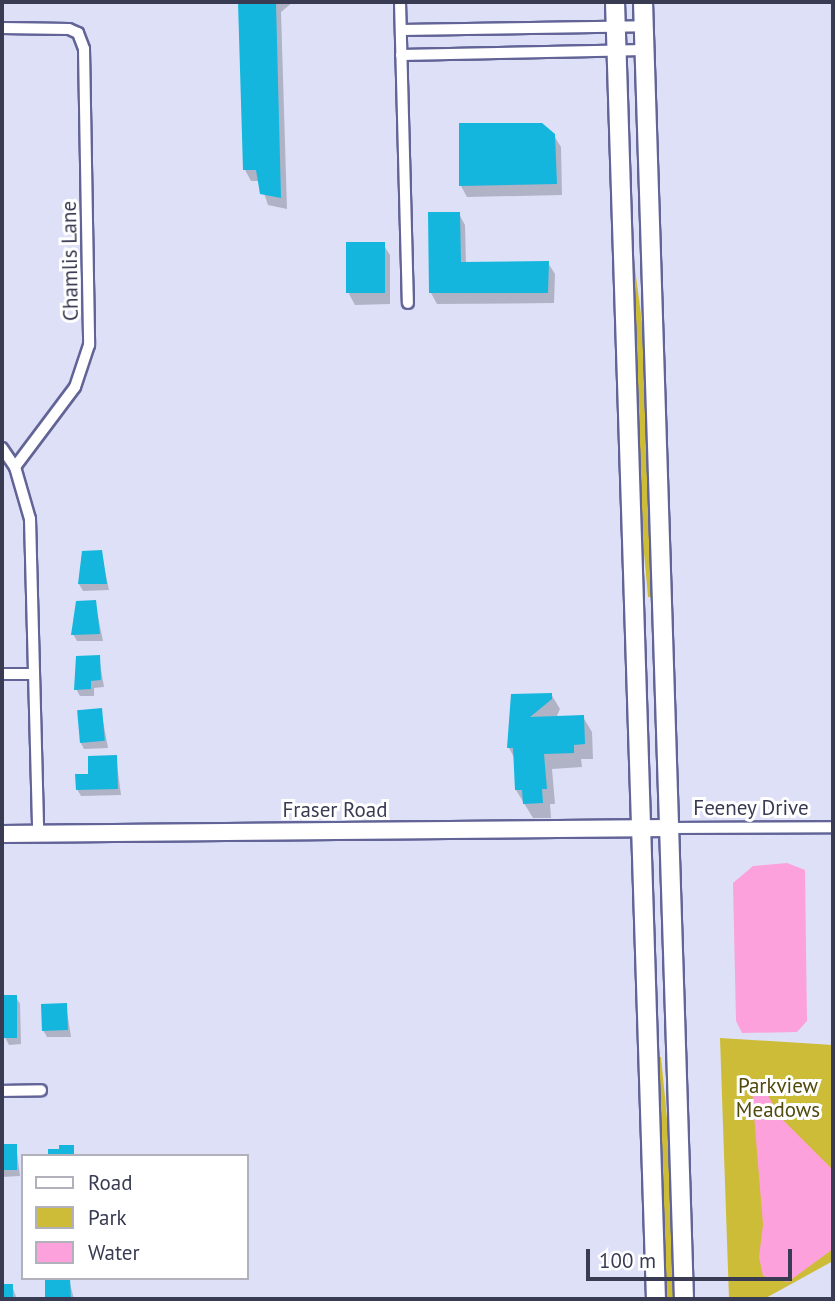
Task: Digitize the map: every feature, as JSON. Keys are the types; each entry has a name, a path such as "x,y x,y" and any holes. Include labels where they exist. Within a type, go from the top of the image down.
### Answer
{"main road":[{"path":"615,2 656,1299"},
{"path":"643,2 684,1299"}],"street":[{"path":"400,2 408,303"},
{"path":"401,30 644,26"},
{"name":"Chamlis Lane","path":"2,28 56,27 78,33 84,49 90,336 75,387 15,467"},
{"path":"401,55 644,50"},
{"path":"2,448 15,467 30,519 38,833"},
{"path":"2,674 32,674"},
{"name":"Feeney Drive","path":"668,828 833,827"},
{"name":"Fraser Road","path":"2,834 668,828"},
{"path":"2,1091 41,1090"}],"green space":[{"path":"633,253 643,330 652,597 648,597 641,519"},
{"name":"Parkview Meadows","path":"720,1038 833,1045 833,1261 764,1299 729,1299"},
{"path":"657,1057 661,1057 669,1138 674,1299 666,1299"}],"water":[{"path":"787,863 805,870 807,1021 797,1032 742,1033 736,1021 733,883 753,866"},
{"path":"751,1078 761,1084 782,1119 833,1170 833,1249 788,1282 763,1276 759,1257 763,1225"}],"building":[{"path":"238,2 276,2 281,198 260,194 256,170 243,170"},
{"path":"459,123 542,123 555,134 557,184 459,186"},
{"path":"428,212 460,212 461,262 549,261 548,293 429,293"},
{"path":"346,242 385,242 385,293 346,293"},
{"path":"102,550 107,584 78,584 82,551"},
{"path":"96,600 100,634 71,635 76,601"},
{"path":"100,655 101,680 91,681 91,689 74,690 76,656"},
{"path":"552,693 552,699 530,717 584,715 585,744 574,745 574,753 544,754 547,789 542,789 543,803 523,804 522,790 515,790 513,748 507,748 511,694"},
{"path":"102,708 105,741 80,743 77,710"},
{"path":"117,755 118,789 76,790 75,774 88,774 88,756"},
{"path":"2,995 17,995 17,1038 2,1038"},
{"path":"67,1003 68,1030 42,1031 41,1004"},
{"path":"2,1144 17,1144 17,1170 2,1170"},
{"path":"59,1145 74,1145 74,1154 48,1154 48,1149 59,1149"},
{"path":"45,1280 70,1280 71,1299 45,1299"},
{"path":"2,1284 13,1284 13,1299 2,1299"}]}
